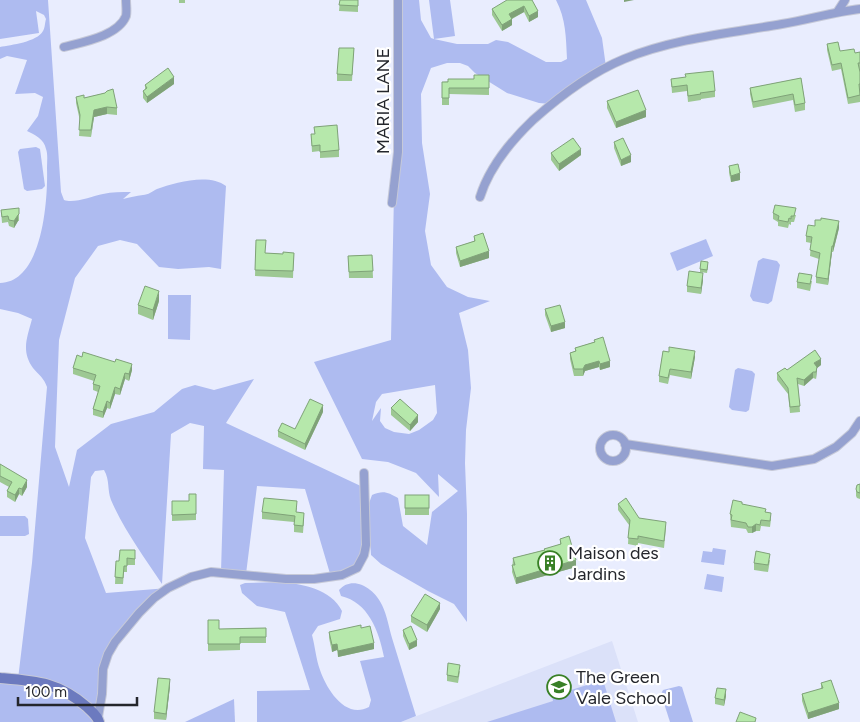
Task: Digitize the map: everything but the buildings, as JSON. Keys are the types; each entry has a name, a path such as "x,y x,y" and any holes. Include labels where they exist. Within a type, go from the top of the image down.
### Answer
{"street":[{"path":"64,47 114,31 122,24 126,15 126,0"},
{"name":"MARIA LANE","path":"392,203 398,157 398,0"},
{"path":"838,11 845,0"},
{"path":"480,197 489,174 525,128 551,104 599,71 623,59 656,48 797,22 838,11 860,9"},
{"path":"625,444 772,466 814,459 836,447 852,433 860,421"},
{"path":"98,719 103,669 108,654 115,642 139,613 154,598 168,588 191,577 211,572 286,579 314,579 342,575 357,568 364,555 366,545 364,473"},
{"path":"0,678 40,682 54,686 69,693 98,719"}],"shaded area":[{"path":"0,0 48,0 61,192 64,200 73,201 106,193 131,192 123,199 147,194 164,186 202,179 219,182 226,186 221,269 209,267 178,269 159,267 137,244 120,240 98,246 75,278 59,340 55,447 69,487 77,450 111,424 154,412 182,389 195,385 214,390 254,379 226,423 365,488 361,562 331,577 305,489 257,486 246,574 221,572 224,470 203,469 204,426 190,423 171,434 162,584 116,511 111,500 104,470 95,471 91,477 85,538 106,593 168,588 154,598 108,654 99,722 0,722 0,678 18,679 32,563 47,387 29,362 27,356 26,344 32,319 18,313 0,309 0,283 14,279 26,269 34,254 44,218 47,151 39,138 27,131 38,116 43,97 35,93 15,94 27,60 7,56 0,59 0,47 23,42 40,35 46,19 44,15 36,11 39,33 0,39"},
{"path":"398,0 419,0 421,20 431,38 457,44 488,44 496,40 508,42 546,62 561,62 567,59 566,36 564,21 556,0 586,0 602,38 606,67 551,104 539,103 507,93 475,73 468,66 460,63 447,63 431,68 421,94 422,143 430,194 425,231 431,265 447,287 468,297 490,301 459,313 468,350 471,388 466,430 465,463 467,622 454,604 381,564 371,555 368,506 372,495 385,492 398,498 403,526 427,545 432,512 458,491 438,474 439,497 416,473 388,462 362,459 314,362 391,340","holes":["435,385 437,413 433,420 419,430 409,434 394,432 385,428 380,421 381,408 372,421 376,402 382,394"]},
{"path":"429,0 450,0 455,36 434,39"},
{"path":"36,147 40,149 45,186 42,189 27,191 24,189 18,152 20,149"},
{"path":"706,239 713,256 677,271 670,253"},
{"path":"763,258 777,261 780,265 772,301 768,304 753,301 750,296 758,261"},
{"path":"168,295 191,295 190,340 168,339"},
{"path":"738,368 752,371 755,374 749,410 746,412 732,410 729,407 735,370"},
{"path":"0,516 25,516 28,519 29,534 25,536 0,536"},
{"path":"713,548 726,550 724,565 701,562 703,551 712,552"},
{"path":"707,574 724,577 722,592 704,589"},
{"path":"280,582 316,589 331,597 342,611 340,619 318,626 312,635 319,666 332,693 345,706 360,710 369,707 371,700 360,661 384,657 379,637 371,619 358,604 341,596 339,590 351,583 357,583 369,589 379,599 385,613 416,716 401,722 257,722 257,691 310,690 285,612 257,606 242,593 240,585 245,583"},
{"name":"The Green Vale School","path":"612,641 638,722 401,722"},
{"path":"603,680 616,722 487,722 553,701 552,696"},
{"path":"682,687 693,722 670,722 661,694 663,690"},
{"path":"234,699 235,722 185,722"}],"place":[{"name":"Maison des Jardins","path":"550,563"},
{"name":"The Green Vale School","path":"559,687"}]}
